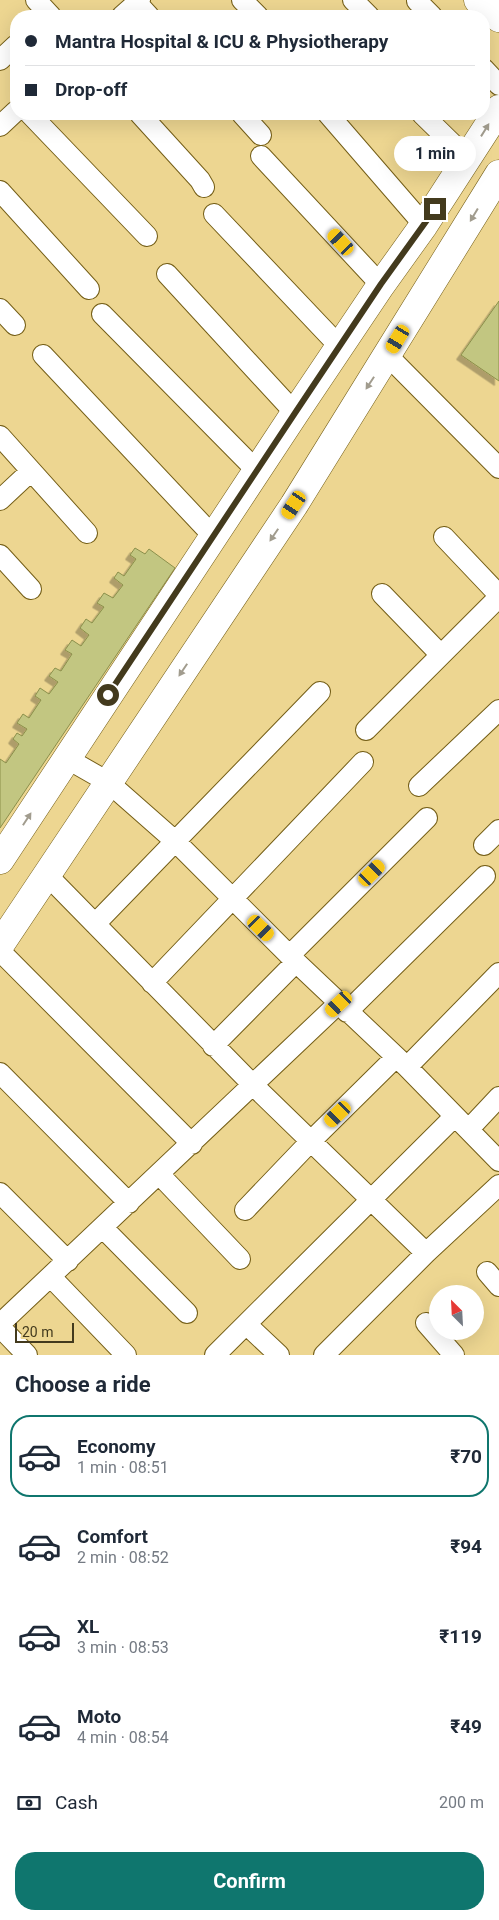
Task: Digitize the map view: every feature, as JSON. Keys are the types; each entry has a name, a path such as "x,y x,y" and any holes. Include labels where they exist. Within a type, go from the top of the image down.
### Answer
{"street":[{"path":"242,0 252,10"},
{"path":"353,0 363,10"},
{"path":"478,0 490,10"},
{"path":"418,1 426,10"},
{"path":"0,60 10,51"},
{"path":"490,75 499,85"},
{"path":"1,854 381,284 424,226 499,109"},
{"path":"0,126 10,117"},
{"path":"36,120 147,236"},
{"path":"145,120 200,180 204,187"},
{"path":"247,120 261,135"},
{"path":"333,120 424,226"},
{"path":"428,120 468,158"},
{"path":"261,156 381,284"},
{"path":"0,945 294,505 499,174"},
{"path":"0,191 88,289"},
{"path":"214,214 340,347"},
{"path":"167,274 295,413"},
{"path":"0,309 15,325"},
{"path":"102,314 257,471"},
{"path":"43,355 214,537"},
{"path":"388,356 499,468"},
{"path":"0,436 87,533"},
{"path":"0,500 31,471"},
{"path":"366,730 499,596 444,537"},
{"path":"0,554 31,589"},
{"path":"382,594 440,654"},
{"path":"95,924 320,692"},
{"path":"419,786 499,710"},
{"path":"66,758 108,782 174,841 499,1161"},
{"path":"152,983 363,762"},
{"path":"213,1046 427,818"},
{"path":"484,845 499,830"},
{"path":"47,875 213,1046 426,1253"},
{"path":"27,1355 2,1321 51,1277 253,1085 343,1008 485,876"},
{"path":"0,951 192,1144"},
{"path":"245,1210 310,1142 401,1063 499,973"},
{"path":"0,1074 129,1203"},
{"path":"215,1355 371,1199 462,1123 499,1098"},
{"path":"159,1174 240,1259"},
{"path":"324,1355 426,1253 499,1185"},
{"path":"0,1193 68,1261"},
{"path":"103,1228 187,1313"},
{"path":"51,1277 126,1355"},
{"path":"426,1323 454,1355"},
{"path":"246,1325 279,1355"}],"building":[{"path":"499,301 499,381 461,355"},
{"path":"135,548 145,554 149,549 175,568 0,828 0,759 6,763 19,744 13,739 17,733 22,736 27,729 17,723 23,714 29,718 41,700 35,696 40,688 49,694 58,682 49,676 55,668 61,671 72,654 65,650 72,640 81,646 89,635 80,628 86,619 92,623 104,607 97,603 104,593 113,598 123,585 114,578 118,572 124,576 136,559 130,555"}],"route":[{"path":"108,695 381,284 435,209"}]}
